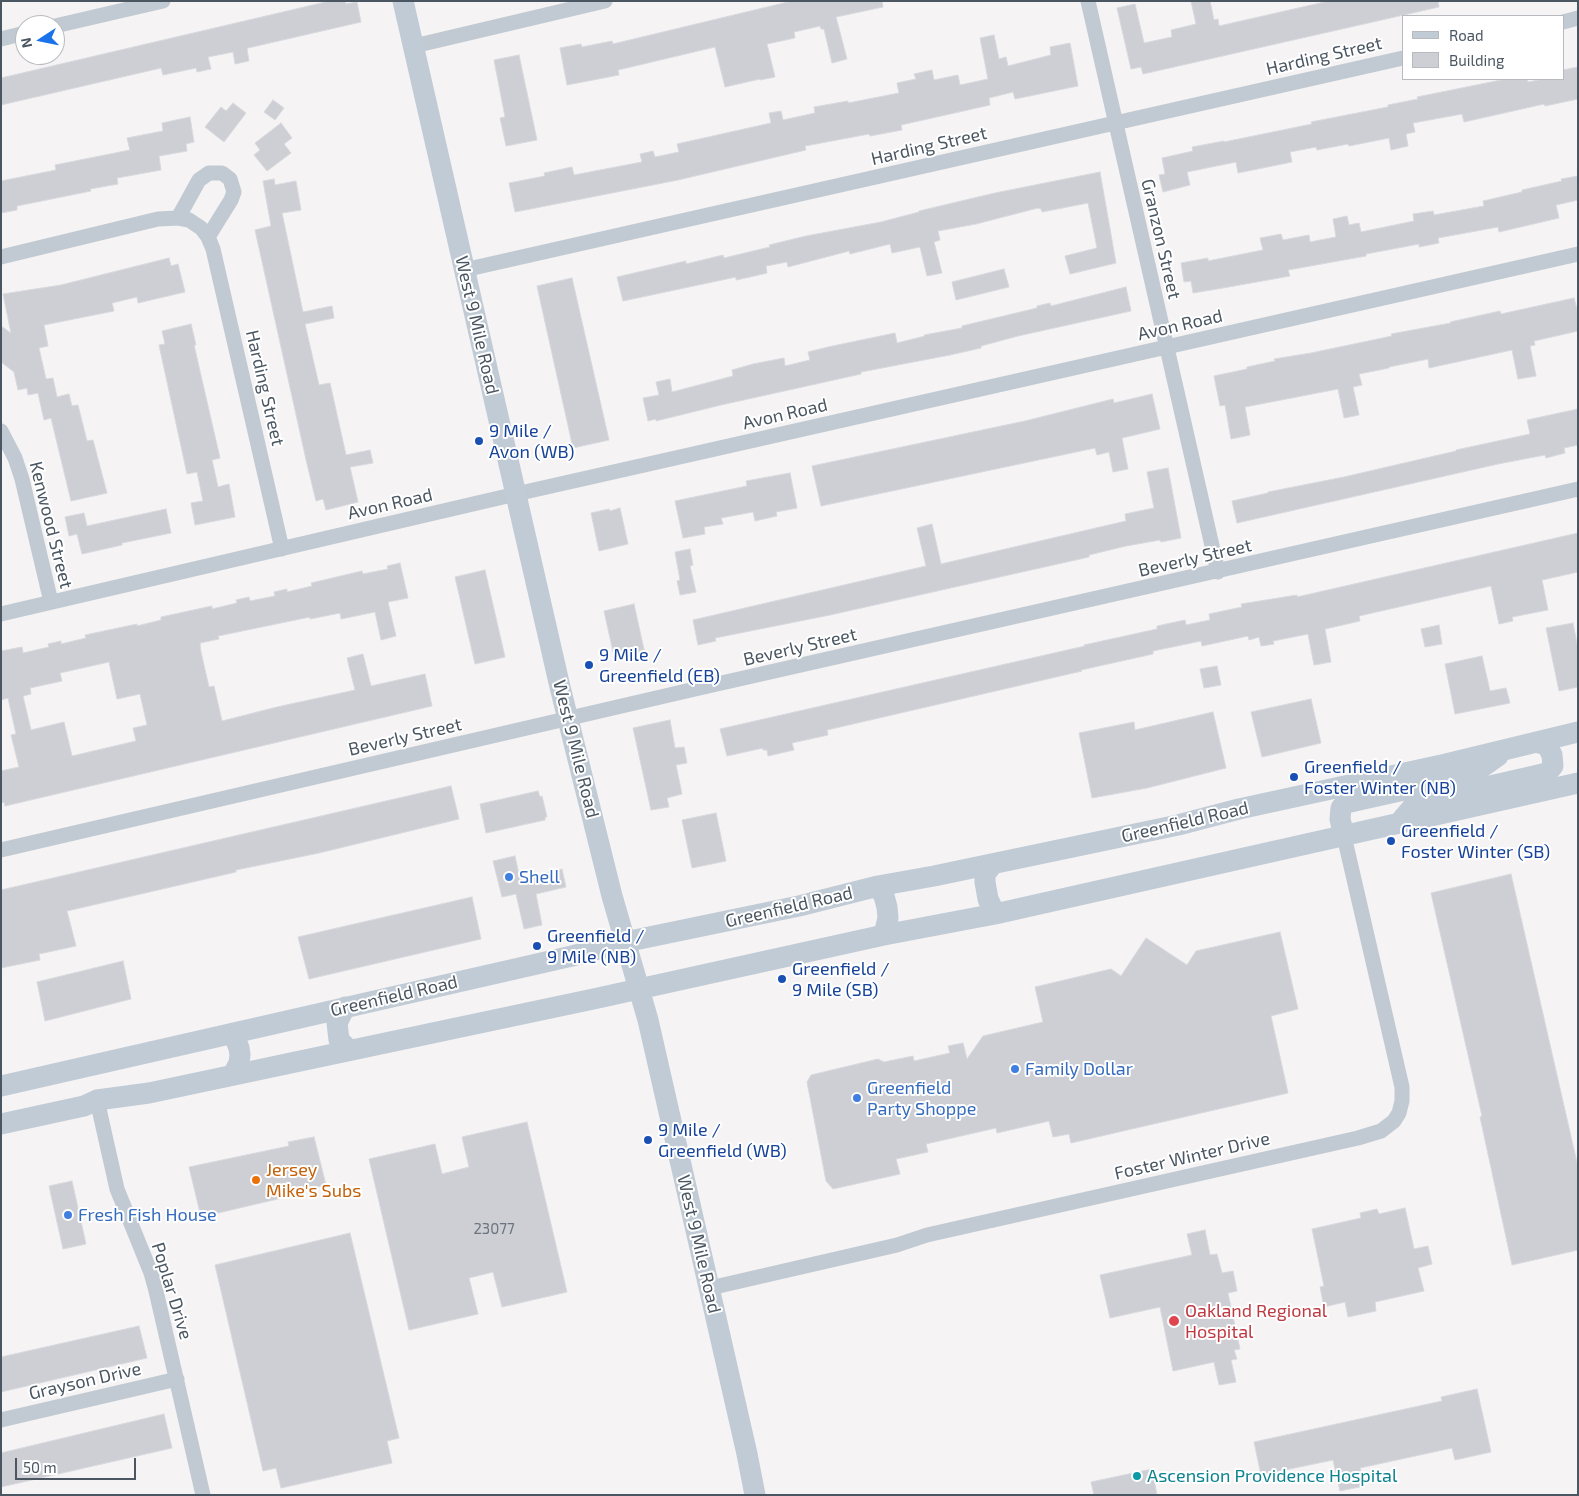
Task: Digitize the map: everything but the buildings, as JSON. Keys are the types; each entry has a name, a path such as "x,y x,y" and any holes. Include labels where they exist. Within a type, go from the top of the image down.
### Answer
{"main road":[{"name":"West 9 Mile Road","path":"403,1 567,719 611,892 640,989 710,1288 755,1495"},
{"name":"Greenfield Road","path":"1,1086 566,958 625,942 799,906 878,886 993,864 1178,824 1437,766 1578,732"},
{"path":"1399,823 1416,803 1547,773 1553,766 1552,755 1547,745 1536,742"},
{"path":"1344,836 1340,819 1341,808 1346,802 1471,775 1511,748"},
{"path":"1,1124 84,1106 97,1100 149,1093 640,989 884,935 995,914 1578,783"},
{"path":"993,864 985,874 985,882 988,899 995,914"},
{"path":"878,886 887,906 888,918 884,935"},
{"path":"345,1007 337,1023 339,1040 349,1050"},
{"path":"233,1033 240,1055 233,1075"}],"street":[{"path":"65,24 163,1"},
{"path":"414,46 606,1"},
{"name":"Granzon Street","path":"1088,1 1218,572"},
{"path":"1564,22 1578,18"},
{"path":"1,39 15,36"},
{"name":"Harding Street","path":"464,270 1402,58"},
{"path":"1,257 158,219 178,218 189,220 195,223 208,237 231,200 234,192 230,179 222,173 209,174 199,180 178,218"},
{"name":"Harding Street","path":"208,237 218,269 282,548"},
{"name":"Avon Road","path":"1,614 516,494 1578,254"},
{"name":"Kenwood Street","path":"1,431 15,458 22,479 51,602"},
{"name":"Beverly Street","path":"1,850 1578,489"},
{"name":"Foster Winter Drive","path":"710,1288 897,1246 927,1235 1358,1138 1381,1131 1394,1121 1399,1113 1402,1102 1402,1087 1344,836"},
{"name":"Poplar Drive","path":"97,1100 116,1189 151,1273 204,1495"},
{"name":"Grayson Drive","path":"1,1420 177,1379"}],"place":[{"name":"9 Mile / Avon (WB)","path":"479,441"},
{"name":"9 Mile / Greenfield (EB)","path":"589,665"},
{"name":"Greenfield / Foster Winter (NB)","path":"1294,777"},
{"name":"Greenfield / Foster Winter (SB)","path":"1391,841"},
{"name":"Shell","path":"509,877"},
{"name":"Greenfield / 9 Mile (NB)","path":"537,946"},
{"name":"Greenfield / 9 Mile (SB)","path":"782,979"},
{"name":"Family Dollar","path":"1015,1069"},
{"name":"Greenfield Party Shoppe","path":"857,1098"},
{"name":"9 Mile / Greenfield (WB)","path":"648,1140"},
{"name":"Jersey Mike's Subs","path":"256,1180"},
{"name":"Fresh Fish House","path":"68,1215"},
{"name":"Oakland Regional Hospital","path":"1174,1321"},
{"name":"Ascension Providence Hospital","path":"1137,1476"}]}
